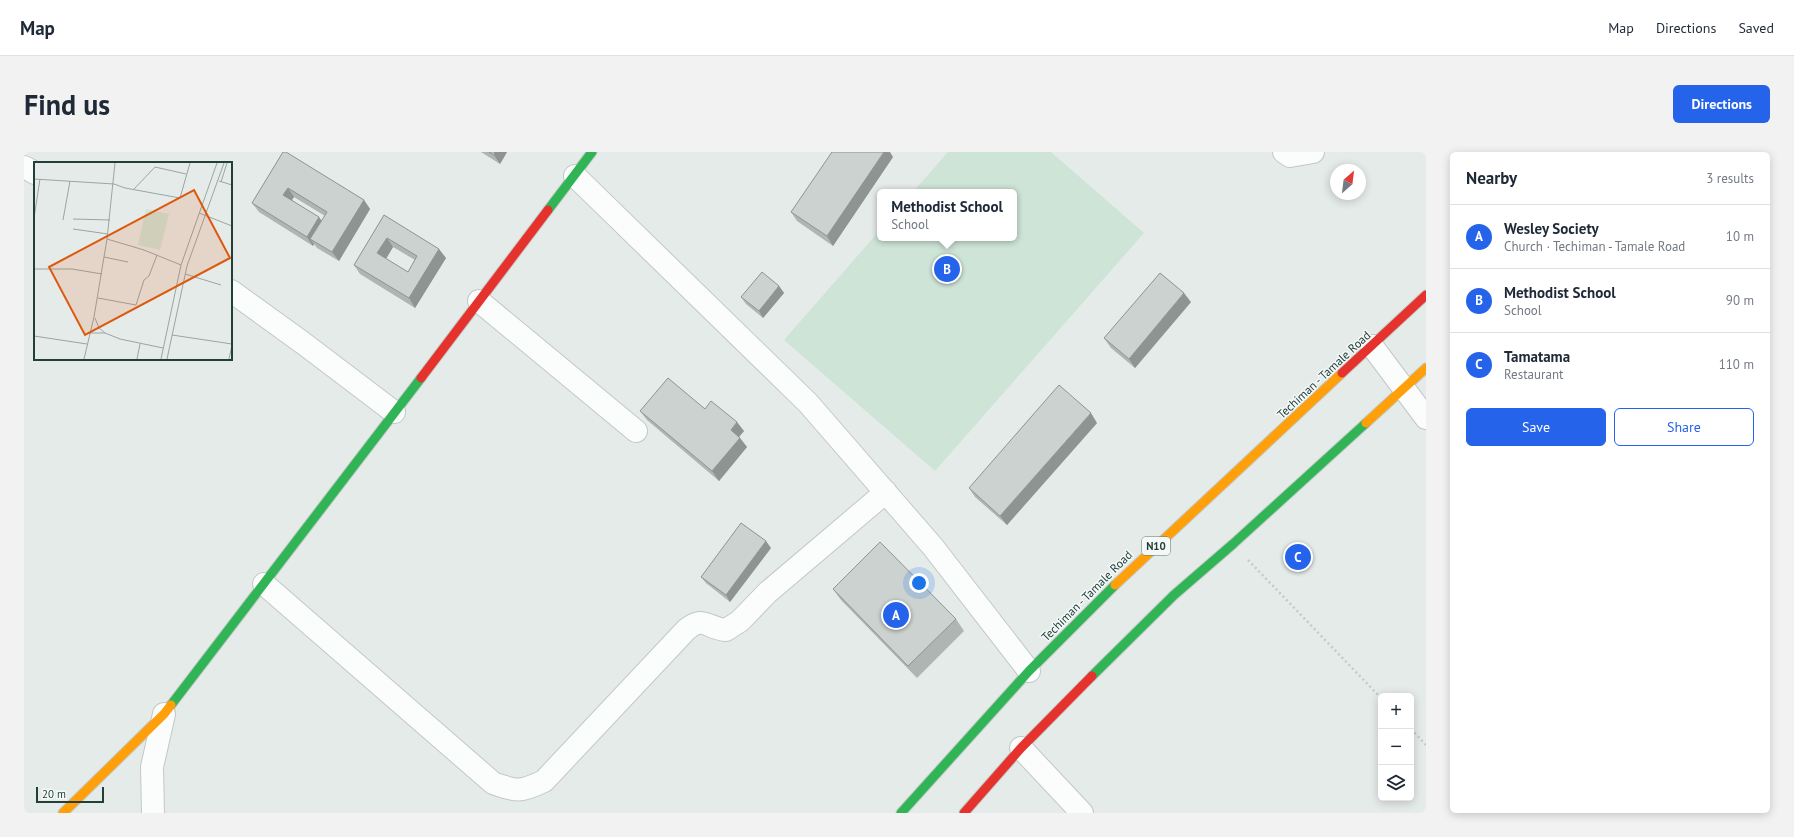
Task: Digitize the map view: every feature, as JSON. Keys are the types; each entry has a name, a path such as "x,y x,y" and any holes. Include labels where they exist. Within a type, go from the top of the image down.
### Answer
{"main road":[{"path":"63,813 164,714 592,152"},
{"name":"Techiman - Tamale Road","path":"901,813 1029,671 1145,557 1426,295"},
{"path":"964,813 1021,748 1069,698 1174,595 1233,544 1426,368"}],"street":[{"path":"1284,152 1290,156 1313,152"},
{"path":"24,167 34,172"},
{"path":"575,176 808,403 933,547 1029,671"},
{"path":"232,292 394,412"},
{"path":"479,301 636,431"},
{"path":"1372,346 1426,418"},
{"path":"264,584 493,783 511,790 526,789 544,781 694,623 702,622 716,629 726,630 740,621 768,592 886,492"},
{"path":"153,813 152,767 164,714"},
{"path":"1021,748 1082,813"}],"path":[{"path":"1233,544 1378,695"},
{"path":"1414,732 1426,745"}],"green space":[{"path":"948,152 1051,152 1144,233 935,471 784,340 877,233 877,241 1017,241 1017,189 916,189"}],"building":[{"path":"283,152 286,152 364,200 332,252 310,239 327,212 288,188 283,195 319,217 307,237 252,203"},
{"path":"832,152 884,152 827,236 791,212"},
{"path":"384,215 439,249 409,298 354,265","holes":["387,238 417,256 408,272 377,253"]},
{"path":"762,272 779,286 759,311 741,297"},
{"path":"1160,273 1184,293 1129,359 1104,338"},
{"path":"668,378 705,409 711,401 737,422 731,430 740,438 712,471 640,411"},
{"path":"1059,385 1091,413 1000,516 969,488"},
{"path":"741,523 766,541 726,595 701,577"},
{"path":"880,542 956,619 908,666 833,589"}],"traffic: fast":[{"path":"548,210 592,152"},
{"path":"171,705 421,378"},
{"path":"1092,676 1174,595 1233,544 1366,423"},
{"path":"901,813 1029,671 1115,585"}],"traffic: slow":[{"path":"1366,423 1426,368"},
{"path":"1115,585 1342,373"},
{"path":"63,813 164,714 171,705"}],"traffic: jam":[{"path":"421,378 548,210"},
{"path":"1342,373 1426,295"},
{"path":"964,813 1021,748 1092,676"}],"place":[{"name":"Methodist School","path":"947,269"},
{"name":"Tamatama","path":"1298,557"},
{"name":"Wesley Society","path":"896,615"}]}
